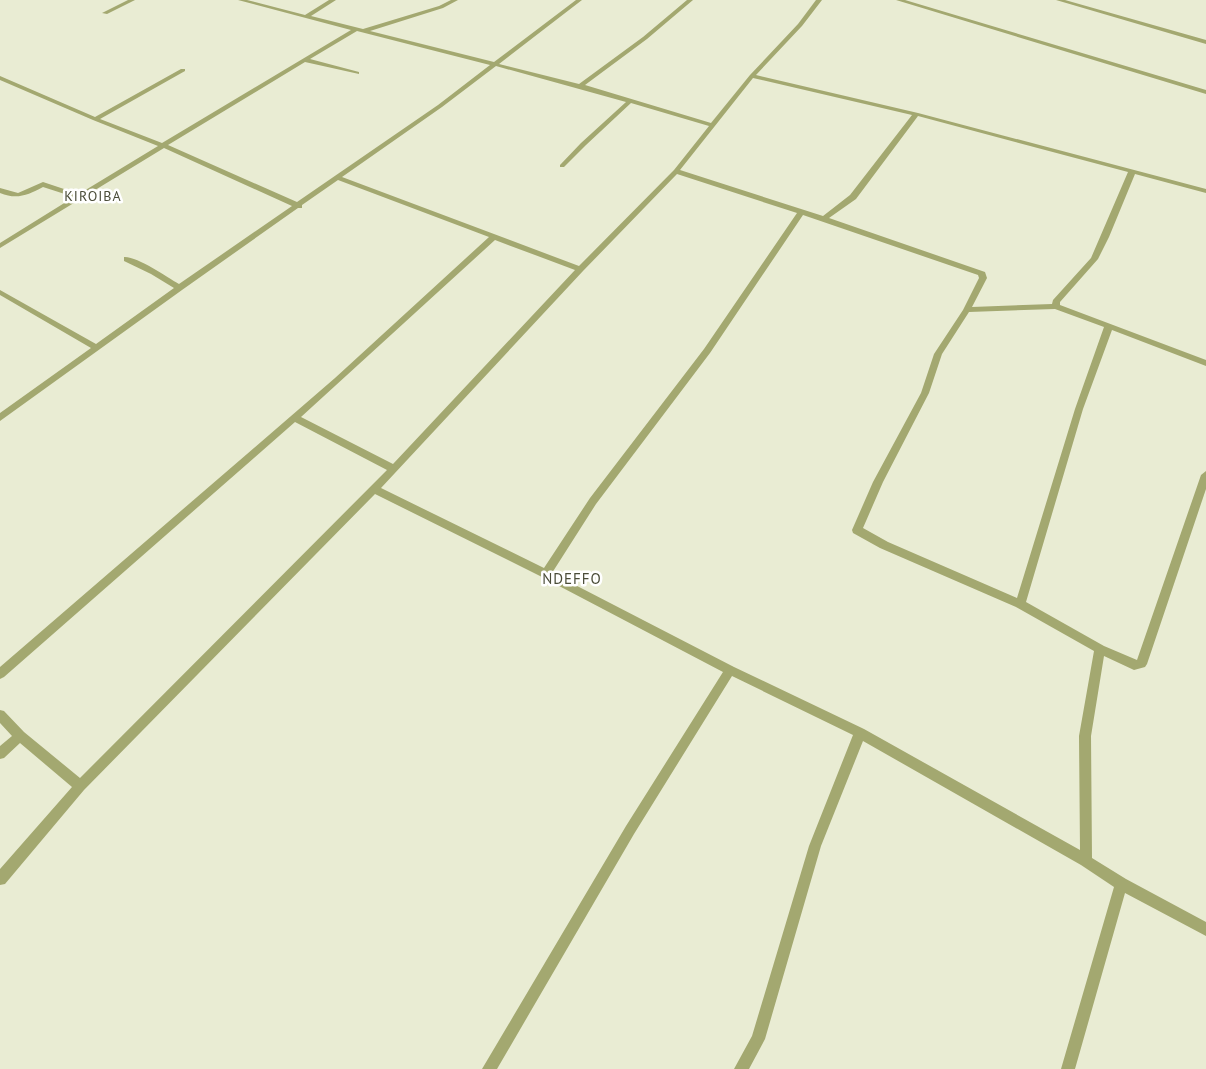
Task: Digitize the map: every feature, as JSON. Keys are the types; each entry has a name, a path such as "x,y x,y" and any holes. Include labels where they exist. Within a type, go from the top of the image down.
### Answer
{"street":[{"path":"105,13 132,0"},
{"path":"241,0 580,86 712,125"},
{"path":"305,17 333,0"},
{"path":"0,246 305,60 359,31 440,7 455,0"},
{"path":"0,418 178,288 300,206 440,106 579,0"},
{"path":"580,86 646,38 690,0"},
{"path":"0,879 80,786 394,469 580,269 676,171 752,76 800,25 819,0"},
{"path":"899,0 1206,92"},
{"path":"1059,0 1206,42"},
{"path":"305,60 357,73"},
{"path":"95,118 182,70"},
{"path":"752,76 916,114 1206,191"},
{"path":"0,78 165,146 300,206"},
{"path":"562,166 630,101"},
{"path":"824,219 853,197 916,114"},
{"path":"676,171 824,219 982,274 983,278 967,310 938,354 925,393 878,482 857,530 884,545 1020,604 1100,649 1134,665 1141,664 1206,476"},
{"path":"1056,306 1056,302 1094,259 1105,238 1132,172"},
{"path":"338,178 580,269"},
{"path":"0,190 19,196 43,184 79,197"},
{"path":"546,574 593,501 707,351 801,212"},
{"path":"0,674 295,418 494,236"},
{"path":"127,260 154,272 178,288"},
{"path":"0,292 97,348"},
{"path":"0,302 9,297"},
{"path":"967,310 1056,306 1206,363"},
{"path":"1020,604 1079,409 1110,326"},
{"path":"295,418 394,469"},
{"path":"374,489 546,574 730,670 860,733 1086,861 1121,884 1206,929"},
{"path":"1086,861 1085,736 1100,649"},
{"path":"490,1069 630,830 730,670"},
{"path":"0,715 20,736 80,786"},
{"path":"741,1069 758,1039 816,846 860,733"},
{"path":"0,754 20,736"},
{"path":"1068,1069 1121,884"}],"district":[{"name":"KIROIBA","path":"93,196"},
{"name":"NDEFFO","path":"572,579"}]}
